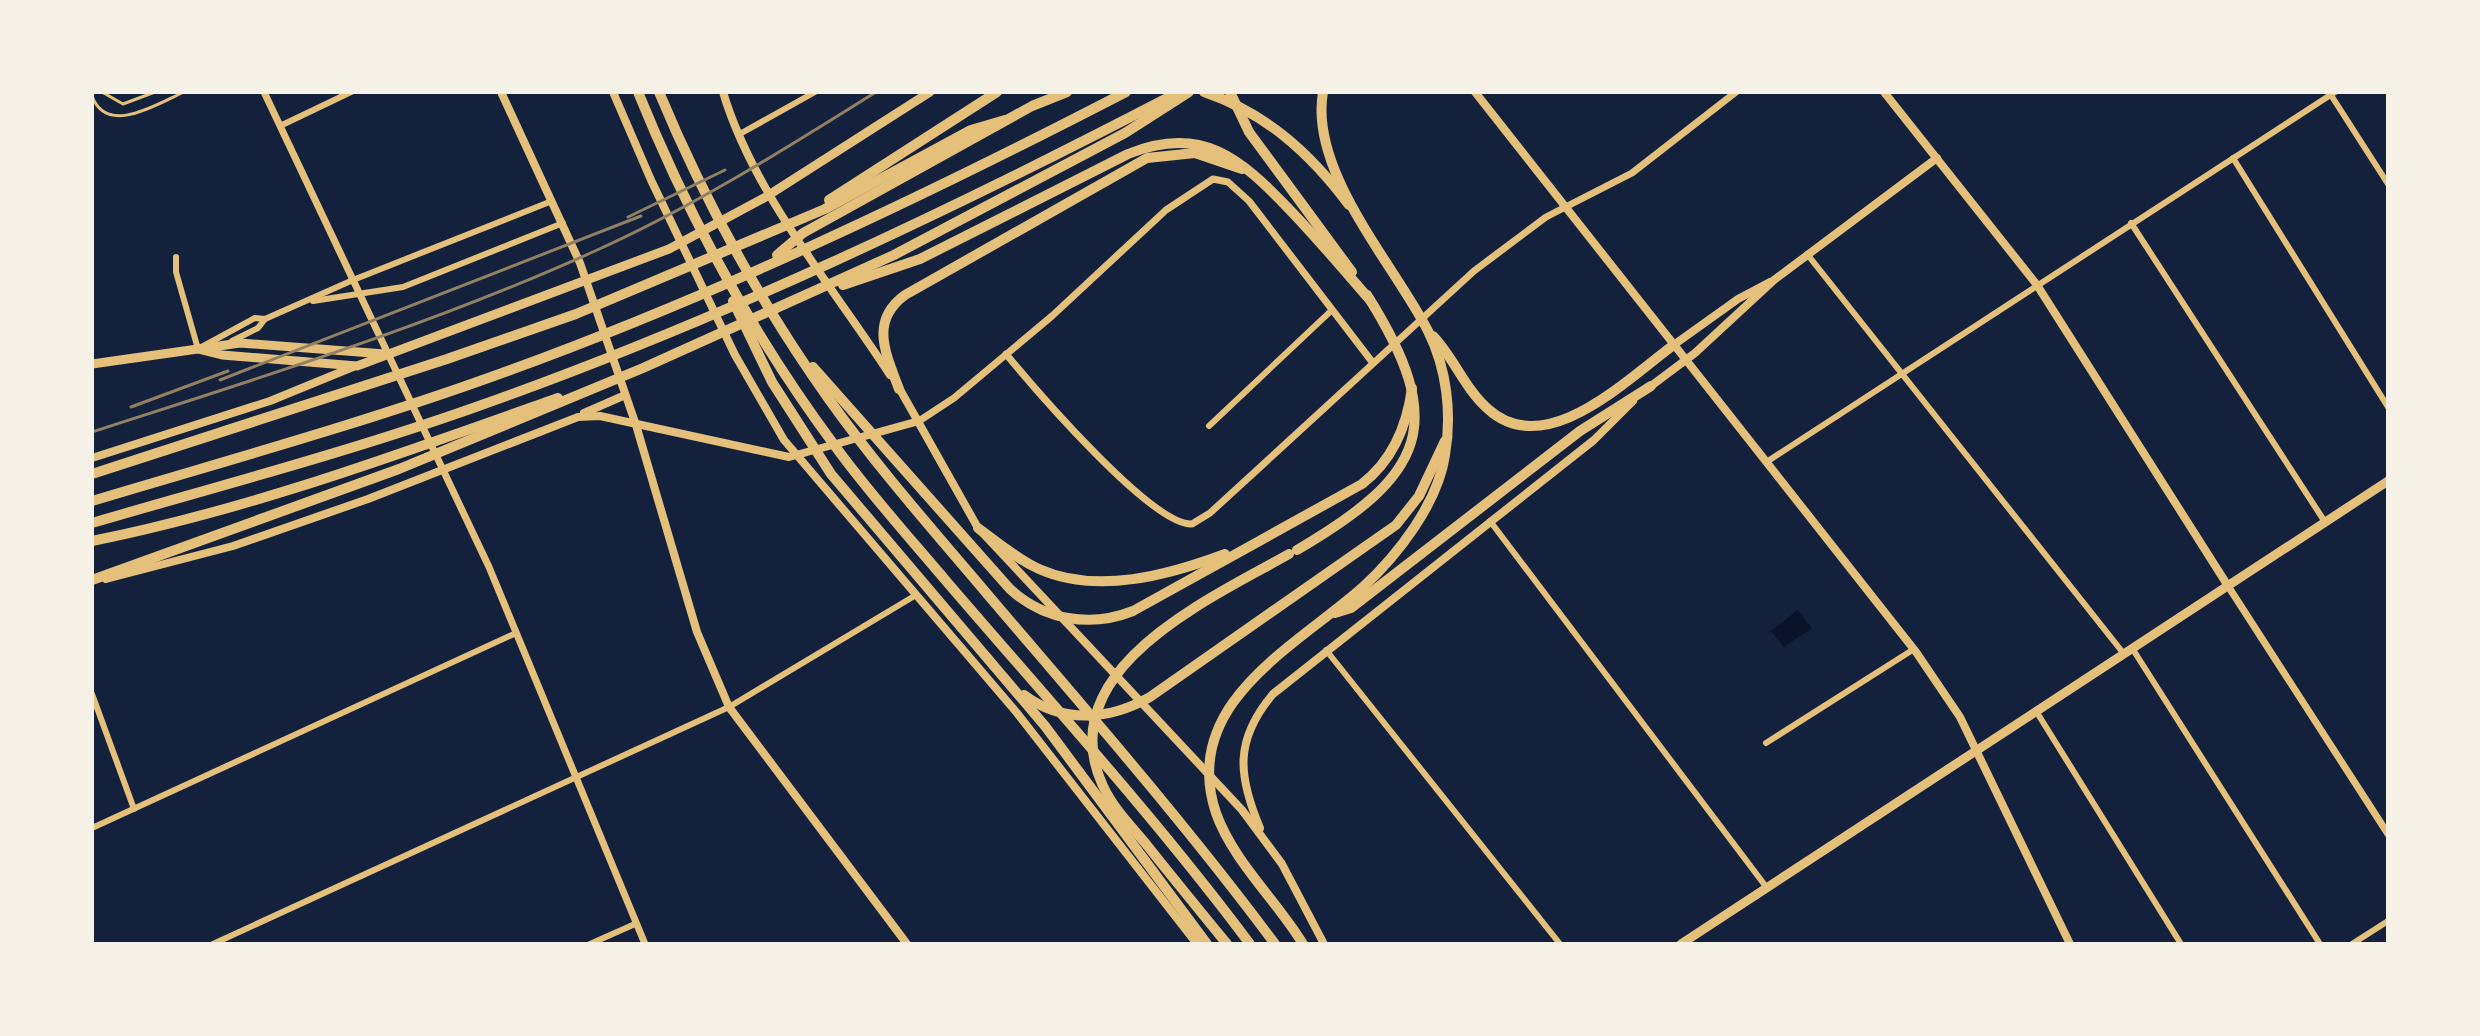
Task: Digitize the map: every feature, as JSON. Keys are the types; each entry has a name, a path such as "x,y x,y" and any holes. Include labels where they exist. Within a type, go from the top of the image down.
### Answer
{"highway":[{"path":"638,92 706,241 795,420 831,474 1008,682 1163,882 1207,944"},
{"path":"659,92 725,233 784,333 868,451 1198,843 1275,944"},
{"path":"775,230 833,198 997,92"},
{"path":"766,264 803,233 1005,120 1067,92"},
{"path":"92,501 472,384 587,341 766,264 959,175 1126,92"},
{"path":"92,523 407,430 590,364 808,270 1180,92"},
{"path":"92,581 399,469 643,368 920,242 1125,133 1189,92"},
{"path":"1204,92 1259,117 1311,159 1364,226"},
{"path":"1227,944 1106,792 1096,759 1096,719 1114,678 1143,644 1178,617 1360,510 1391,481 1411,439 1412,388 1400,352 1370,300 1335,245 1249,132 1230,92"},
{"path":"1323,92 1322,120 1327,145 1364,226 1428,332 1450,354 1487,409 1505,420 1533,427 1554,425 1576,415 1675,344"},
{"path":"92,474 514,336 624,295 846,198 971,130 1005,120"},
{"path":"790,302 920,259 1128,154 1153,145 1187,143 1217,149 1245,164 1370,300"},
{"path":"899,389 882,332 885,316 895,302 1115,173 1154,156 1195,153 1230,163 1268,187"},
{"path":"1303,944 1224,831 1215,808 1211,772 1217,734 1238,694 1260,670 1365,585 1406,538 1437,479 1446,454 1448,398 1428,332"},
{"path":"784,333 1005,584 1047,613 1087,620 1126,613 1289,524 1374,473 1398,439 1412,388"},
{"path":"758,344 857,475 1120,782 1250,944"},
{"path":"92,541 206,516 403,453 643,368"},
{"path":"1330,615 1351,608 1580,431 1651,386"},
{"path":"1008,682 1032,701 1060,713 1088,716 1121,711 1150,697 1383,536 1406,515 1423,488 1445,441"},
{"path":"978,528 1038,569 1065,577 1104,581 1138,578 1198,563 1289,524"}],"main road":[{"path":"501,92 563,223 586,283 622,394 636,425 697,632 729,707 907,944"},
{"path":"613,92 735,355 767,415 796,456 1037,738 1197,944"},
{"path":"723,92 738,135 781,210 919,421 978,528 1194,757 1264,838"},
{"path":"92,458 270,401 616,271 705,232 790,183 930,92"},
{"path":"1475,92 1914,649 1960,717 2070,944"},
{"path":"1884,92 2037,285 2228,586"},
{"path":"1324,944 1264,838 1243,779 1248,735 1273,694 1594,440 1651,386 1687,360 1774,280 1937,158"},
{"path":"1675,344 1738,299 1774,280"},
{"path":"92,364 226,344 389,355"},
{"path":"198,349 222,355 357,366"},
{"path":"92,581 233,546 569,419 622,394"},
{"path":"569,419 595,415 796,456 919,421"},
{"path":"1681,944 2388,481"}],"street":[{"path":"264,92 443,466 645,944"},
{"path":"280,126 337,95 351,92"},
{"path":"738,135 815,92"},
{"path":"1006,354 1081,440 1168,516 1187,524 1210,513 1474,271 1538,221 1632,173 1736,92"},
{"path":"1768,461 2332,93 2388,184"},
{"path":"2233,158 2388,407"},
{"path":"919,421 947,403 1063,306 1161,214 1206,181 1217,178 1234,186 1249,201 1373,363"},
{"path":"176,257 176,272 198,349 249,321 265,319 353,280 552,201"},
{"path":"306,302 361,296 403,287 563,223"},
{"path":"2131,223 2325,522"},
{"path":"1807,254 2128,651 2320,944"},
{"path":"1209,426 1332,310"},
{"path":"226,344 258,328 265,319"},
{"path":"1490,521 1767,888"},
{"path":"2228,586 2388,834"},
{"path":"213,944 729,707 916,595"},
{"path":"92,828 516,633"},
{"path":"1766,743 1914,649"},
{"path":"1326,650 1560,944"},
{"path":"92,694 134,809"},
{"path":"2036,711 2181,944"},
{"path":"2352,944 2388,921"},
{"path":"590,944 635,924"}],"lane":[{"path":"96,93 123,104 155,92"},
{"path":"96,93 106,112 121,117 184,92"}],"water":[{"path":"1798,610 1812,628 1784,647 1771,631"}],"railway":[{"path":"92,432 346,349 534,278 631,234 703,196 876,92"},
{"path":"628,217 725,170"},
{"path":"220,380 641,216"},
{"path":"131,407 228,371"}]}
